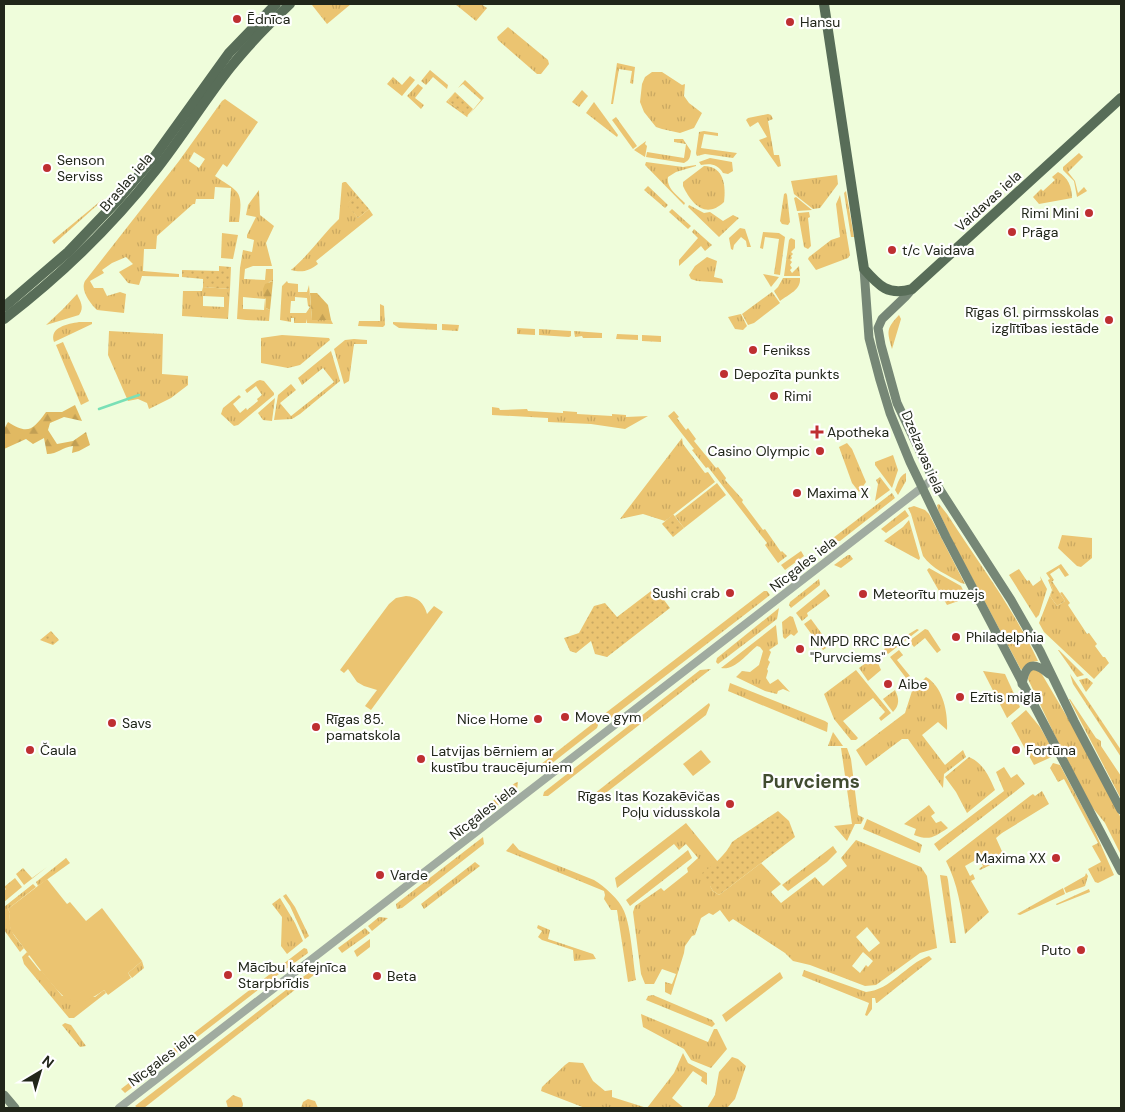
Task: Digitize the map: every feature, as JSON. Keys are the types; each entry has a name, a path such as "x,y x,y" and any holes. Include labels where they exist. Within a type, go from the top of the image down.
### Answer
{"main road":[{"path":"259,27 276,4"},
{"path":"259,27 290,4"},
{"name":"Dzelzavas iela","path":"824,4 864,269 870,338 880,380 896,428 946,537 1121,871"},
{"name":"Braslas iela","path":"4,319 75,259 124,208 160,165 230,68 249,45 259,27"},
{"name":"Braslas iela","path":"4,307 68,252 129,188 152,160 230,52 259,27"},
{"name":"Vaidavas iela","path":"878,328 882,319 912,288 1121,98"},
{"path":"864,269 874,281 886,290 901,292 912,288"},
{"name":"Dzelzavas iela","path":"878,328 897,403 933,479 1011,600 1040,651 1121,810"},
{"path":"1022,684 1024,673 1030,666 1034,665 1040,666 1052,677"},
{"path":"4,1094 15,1108"}],"street":[{"name":"Nīcgales iela","path":"119,1108 933,479"}],"green space":[{"path":"351,4 327,24 312,5"},
{"path":"455,4 481,4 487,8 476,21"},
{"path":"508,27 548,60 549,64 541,74 537,74 498,40 497,37"},
{"path":"617,63 635,67 633,84 630,83 632,71 619,69 613,104 611,104"},
{"path":"430,70 448,85 447,89 433,77 426,85 421,81"},
{"path":"652,72 662,72 682,85 685,84 684,96 689,103 702,113 694,128 680,133 662,129 656,127 644,112 640,102 642,84 645,77"},
{"path":"410,76 415,80 402,96 387,84 393,77 402,85"},
{"path":"465,80 484,98 469,115 481,100 463,84 458,88"},
{"path":"418,84 423,88 415,98 424,105 421,109 407,96"},
{"path":"582,90 588,96 579,107 572,102"},
{"path":"455,92 448,101 468,116 446,102"},
{"path":"455,92 473,109 467,116 448,101"},
{"path":"225,99 258,122 227,167 223,164 215,176 238,193 240,198 239,222 229,222 231,188 215,187 214,199 196,199 195,204 157,236 156,249 144,249 143,271 179,274 179,277 142,276 139,285 128,283 119,272 133,264 126,257 112,263 102,270 104,273 90,281 94,288 103,288 107,296 120,292 126,294 124,313 97,310 85,292 85,281 179,161","holes":["194,152 205,159 199,168 189,161"]},
{"path":"594,102 618,135 617,137 586,113"},
{"path":"768,114 773,119 768,121 774,155 779,155 781,166 778,167 759,140 767,137 758,122 750,127 746,120"},
{"path":"616,117 637,146 633,149 612,120"},
{"path":"699,132 718,133 718,136 704,134 701,148 737,153 733,158 705,154 697,156"},
{"path":"674,139 683,139 691,151 686,162 646,157 647,152 684,158 686,144 674,142"},
{"path":"646,141 645,144 647,146 645,157 634,150"},
{"path":"1079,153 1083,157 1068,172 1075,181 1078,193 1084,187 1087,191 1077,197 1074,181 1063,170 1063,167"},
{"path":"710,158 732,162 733,171 728,174 723,173 716,166 711,164 701,165 699,162"},
{"path":"646,162 683,167 696,165 668,177 669,185 685,203 684,205 645,165"},
{"path":"704,166 716,169 720,173 725,190 724,202 711,209 699,207 694,203 683,186 683,182"},
{"path":"1058,172 1069,183 1072,198 1039,204 1033,197 1055,180 1052,177"},
{"path":"837,175 838,184 820,208 813,209 794,194 791,181"},
{"path":"344,182 357,195 347,204 358,218 369,209 373,215 316,261 318,264 308,270 291,270 339,219 342,183"},
{"path":"648,186 668,205 665,208 644,190"},
{"path":"259,190 260,215 274,226 266,243 272,266 253,266 245,269 244,279 265,280 266,269 273,269 273,281 269,282 265,292 266,308 270,310 269,321 237,319 243,250 252,252 254,240 247,238 256,217 246,215 248,205","holes":["243,297 265,299 264,310 243,309"]},
{"path":"846,191 854,237 851,237 844,193"},
{"path":"786,193 790,222 788,225 782,224 780,221 784,194"},
{"path":"357,195 369,209 358,218 346,204"},
{"path":"840,195 850,255 848,258 816,270 808,259 809,257 831,240 840,237 836,204"},
{"path":"796,197 812,210 797,211 794,198"},
{"path":"104,199 54,244 52,241"},
{"path":"689,205 704,213 710,212 723,221 733,215 739,218 719,237 688,207"},
{"path":"672,209 691,226 688,229 669,212"},
{"path":"809,212 811,246 808,249 804,247 798,213"},
{"path":"740,228 745,229 751,247 747,247 746,241 741,237 734,245 733,250 731,249 729,238"},
{"path":"694,229 712,245 705,251 701,246 679,266 679,260 698,238 692,232"},
{"path":"763,232 779,233 785,237 780,275 774,274 779,239 765,237 763,249 760,248"},
{"path":"222,233 238,235 233,259 221,258"},
{"path":"791,238 795,240 795,248 791,252 793,254 790,260 792,268 790,270 792,273 799,266 800,276 784,276 789,240"},
{"path":"707,257 717,261 714,277 722,279 723,283 691,279 689,275 695,266"},
{"path":"219,266 231,267 230,289 203,287 203,279 182,277 182,270 219,271"},
{"path":"763,274 779,277 771,287"},
{"path":"783,278 800,278 800,282 794,291 780,301 774,291"},
{"path":"273,281 270,310 266,308 263,289 265,284"},
{"path":"287,281 288,283 298,284 298,292 307,292 309,285 312,319 331,320 333,324 307,323 306,319 306,323 294,323 294,318 291,318 291,322 280,320 282,286","holes":["295,297 307,298 308,306 310,307 306,313 290,313 291,301 295,301"]},
{"path":"203,287 230,289 228,319 182,316 183,291 202,291","holes":["203,296 224,297 224,307 203,306"]},
{"path":"772,292 780,303 754,323 748,325 742,314"},
{"path":"310,293 317,293 328,305 331,320 312,320"},
{"path":"77,294 82,307 79,315 46,325 63,309"},
{"path":"380,304 384,306 385,325 383,327 358,326 359,321 380,321"},
{"path":"741,314 747,326 743,330 735,329 728,317"},
{"path":"899,315 901,319 892,349 889,330"},
{"path":"79,322 92,322 92,324 54,342 54,333 60,327"},
{"path":"393,322 437,324 437,330 399,328"},
{"path":"442,324 459,325 458,331 442,330"},
{"path":"517,328 535,329 535,335 517,334"},
{"path":"539,329 571,331 571,336 539,335"},
{"path":"109,331 163,334 162,374 188,376 188,385 171,398 149,409 147,403 138,399 128,401 108,355"},
{"path":"574,331 602,333 602,338 575,337"},
{"path":"617,334 638,335 638,340 616,339"},
{"path":"282,335 329,338 330,340 300,365 288,368 261,363 261,338"},
{"path":"642,335 661,336 661,342 642,341"},
{"path":"345,340 367,340 367,344 354,344 349,381 344,384 334,349"},
{"path":"63,342 89,401 81,405 56,345"},
{"path":"331,351 340,381 292,419 274,420 278,395 291,384 296,390 280,403 291,416 334,382 323,368 302,385 298,378"},
{"path":"260,380 264,381 274,395 238,425 234,426 221,414 223,408 239,395 241,397 233,404 240,413 246,408 247,410 262,395 256,386 247,393 245,390"},
{"path":"275,398 272,421 263,420 258,413"},
{"path":"75,405 82,421 64,417 50,423 48,430 57,444 73,441 86,432 90,445 72,453 73,446 47,454 44,438 33,444 26,439 4,449 4,429 8,422 21,428 30,429 34,427 46,412 62,412"},
{"path":"492,407 499,408 500,410 527,409 528,411 577,412 577,414 626,415 626,417 648,416 625,429 591,424 548,422 548,418 492,415"},
{"path":"674,411 686,430 688,428 696,439 694,441 716,468 718,467 726,478 725,480 743,500 742,502 763,530 765,529 781,552 787,556 778,563 765,545 767,543 708,467 706,468 692,450 694,449 668,416"},
{"path":"682,438 683,444 705,473 708,472 715,482 665,521 643,514 620,519"},
{"path":"847,443 852,449 866,482 859,492 852,483 839,447"},
{"path":"893,455 898,470 892,488 875,465 875,462"},
{"path":"906,473 906,481 898,495 895,490 900,478"},
{"path":"880,477 890,490 875,501 878,484 876,480"},
{"path":"717,483 726,495 684,528 675,516"},
{"path":"892,493 895,498 840,541 833,541 833,538"},
{"path":"939,504 1007,604 1038,661 1031,662 1021,670 953,542 938,510 937,505"},
{"path":"914,506 925,510 929,514 965,584 936,568 923,556 908,508"},
{"path":"905,510 909,516 886,533 881,529"},
{"path":"673,514 684,528 673,537 662,524"},
{"path":"909,520 919,560 884,541 903,527"},
{"path":"1062,535 1092,538 1092,558 1081,567 1077,566 1058,548"},
{"path":"801,551 804,556 785,570 781,565"},
{"path":"848,555 853,559 841,568 834,565"},
{"path":"1061,564 1069,575 1065,577 1059,568 1050,574 1054,580 1050,583 1053,589 1050,596 1057,606 1065,601 1060,593 1062,592 1087,634 1089,633 1097,644 1095,646 1109,663 1094,679 1044,632 1039,623 1052,590 1048,580 1050,579 1046,573"},
{"path":"929,568 961,586 967,598 947,605 927,570"},
{"path":"1019,569 1033,586 1041,580 1040,576 1047,589 1039,615 1036,618 1009,575"},
{"path":"790,570 795,575 787,582 777,581"},
{"path":"819,579 820,585 791,608 790,602"},
{"path":"1052,581 1065,601 1057,606 1050,596 1053,589 1050,583"},
{"path":"655,588 670,608 607,657 595,654 591,641 576,653 570,651 564,638 579,633 594,606 605,603 617,617"},
{"path":"825,589 830,596 807,613 808,616 802,621 796,613"},
{"path":"764,591 767,591 770,595 607,721 603,715"},
{"path":"406,596 420,601 427,614 434,606 443,612 371,710 365,706 377,690 357,682 348,669 344,673 340,670 389,604 396,598"},
{"path":"779,608 777,619 718,664 716,662 717,658"},
{"path":"790,616 793,617 798,632 794,636 791,634 785,639 783,637 782,622"},
{"path":"811,619 822,634 818,638 826,648 823,650 804,624"},
{"path":"776,625 778,644 769,650 771,652 768,660 770,662 766,678 770,684 778,679 790,692 783,689 778,691 777,694 765,691 736,677 742,671 750,672 759,665 763,651 760,647 757,646 731,667 721,668"},
{"path":"917,629 919,630 888,654 884,649"},
{"path":"925,629 928,630 941,650 937,653 925,638 914,647 909,641"},
{"path":"51,631 59,640 53,645 40,640"},
{"path":"899,650 903,655 897,660 910,676 906,678 890,657"},
{"path":"1059,650 1084,675 1077,677"},
{"path":"875,656 881,670 868,681 859,668"},
{"path":"711,669 548,796 543,796 544,792 700,670"},
{"path":"1034,669 1040,671 1079,737 1121,818 1121,855 1105,823 1092,807 1028,679 1030,671"},
{"path":"856,670 891,713 881,721 879,718 885,712 873,698 843,721 858,738 851,740 834,719 824,694"},
{"path":"983,671 1005,674 1020,707 1007,718"},
{"path":"1070,674 1121,750 1121,757 1073,684"},
{"path":"926,677 932,681 940,693 947,716 947,730 938,722 922,735 945,765 963,750 966,757 944,774 943,788 908,739 902,739 866,766 856,750 905,713 912,691"},
{"path":"1087,678 1093,683 1086,692 1079,680"},
{"path":"730,683 825,721 828,723 827,732 728,691"},
{"path":"895,690 898,701 897,707 893,712 883,699"},
{"path":"1069,699 1096,738 1101,741 1101,746 1121,776 1121,799"},
{"path":"709,703 706,715 598,799 594,794"},
{"path":"1026,710 1040,727 1056,755 1034,765 1011,723"},
{"path":"596,721 597,728 542,771 531,772"},
{"path":"833,732 843,746 828,746"},
{"path":"841,748 847,748 851,759 858,815 864,818 861,824 855,824 847,841 834,826 852,824"},
{"path":"701,750 711,762 693,776 683,764"},
{"path":"969,757 982,766 995,790 967,813 956,792 945,777"},
{"path":"1053,763 1060,765 1093,827 1114,875 1098,883 1095,882 1088,869 1101,862 1092,846 1098,843 1064,779 1058,782 1050,768"},
{"path":"1004,767 1011,778 1017,774 1025,784 939,851 934,844 1004,791 996,772"},
{"path":"518,782 517,790 481,819 477,814"},
{"path":"1042,791 1049,804 996,838 1005,858 980,870 983,866 979,858 965,866 970,876 973,874 975,879 971,881 989,912 965,934 956,887 946,861 1030,796 1033,794 1035,796"},
{"path":"929,805 935,813 931,816 936,823 941,821 948,828 928,838 914,835 916,829 904,824"},
{"path":"778,811 789,821 795,837 719,895 713,891 702,873 723,856 732,842"},
{"path":"867,819 919,843 922,845 920,853 863,829"},
{"path":"686,823 718,862 710,886 713,891 719,895 761,863 781,884 771,892 781,903 815,877 823,886 847,866 841,858 856,840 921,867 927,876 937,948 920,953 876,985 865,986 810,965 793,961 785,953 733,919 729,922 720,910 713,915 709,913 701,918 695,935 692,936 685,946 671,995 665,992 665,982 672,984 676,974 662,969 654,984 645,984 641,974 633,912 635,906 661,888 664,891 688,872 687,868 698,858 686,844 679,850 674,844 617,888 615,878","holes":["867,927 880,943 869,952 856,937","863,952 873,961 868,967 866,965 860,973 852,966"]},
{"path":"483,837 484,844 402,908 397,909 396,904"},
{"path":"513,843 519,850 594,880 615,898 622,907 626,918 636,980 628,982 617,910 611,910 604,899 604,891 506,851"},
{"path":"833,846 837,852 827,862 788,891 782,885"},
{"path":"688,850 692,858 630,906 626,900"},
{"path":"66,858 70,863 38,886 36,882"},
{"path":"475,862 480,866 424,909 421,904"},
{"path":"47,867 24,885 16,874 23,868 32,878"},
{"path":"1086,873 1088,876 1085,886 1066,893 1064,888 1085,876"},
{"path":"940,875 947,876 948,880 956,943 950,943"},
{"path":"15,878 22,887 4,902 4,891 6,889 4,887"},
{"path":"47,879 67,904 70,902 86,921 102,908 142,961 128,973 131,978 108,995 104,990 82,1001 68,999 48,979 11,931 8,909"},
{"path":"33,884 36,887 8,909 11,929 24,948 20,952 4,930 4,907"},
{"path":"1063,888 1065,894 1020,915 1017,914"},
{"path":"1089,889 1090,892 1056,904"},
{"path":"286,894 295,907 309,936 305,939 290,906 283,896"},
{"path":"280,898 303,941 287,954 281,946 282,917 272,904"},
{"path":"379,917 388,918 372,931 368,926"},
{"path":"538,925 550,930 548,939 593,954 596,959 574,961 573,950 538,937 542,931 537,928"},
{"path":"365,928 370,933 342,953 338,948"},
{"path":"370,939 370,947 357,957 354,951"},
{"path":"304,948 307,949 308,953 268,982 264,983 261,981"},
{"path":"27,952 30,955 28,956 62,996 95,997 104,990 106,993 74,1018 69,1018 24,964 22,957"},
{"path":"929,956 932,959 877,1003 875,998 872,998 872,1009 867,1016 865,1015 869,1003 802,976 804,970 866,992 883,987"},
{"path":"142,961 144,968 132,978 128,973"},
{"path":"316,967 319,971 144,1108 135,1106"},
{"path":"780,972 783,978 726,1022 722,1015"},
{"path":"256,985 258,990 125,1093 121,1089"},
{"path":"653,995 712,1020 715,1024 712,1027 646,1000 648,996"},
{"path":"641,1014 708,1042 714,1029 717,1029 727,1049 711,1068 691,1060 684,1049 643,1027"},
{"path":"65,1023 71,1025 86,1046 80,1047 62,1025"},
{"path":"683,1053 688,1063 707,1073 707,1085 701,1081 702,1077 693,1071 672,1098 684,1108 647,1108 674,1073"},
{"path":"732,1057 738,1059 746,1066 735,1099 727,1108 707,1108 715,1095 719,1072"},
{"path":"569,1062 583,1063 593,1081 605,1091 612,1090 612,1097 647,1108 585,1108 541,1091 542,1087"},
{"path":"233,1095 241,1098 242,1108 228,1108 226,1101"},
{"path":"308,1099 315,1101 318,1108 301,1108 303,1102"}],"waterway":[{"path":"99,409 139,395"}],"place":[{"name":"Ēdnīca","path":"237,19"},
{"name":"Hansu","path":"790,22"},
{"name":"Senson Serviss","path":"47,168"},
{"name":"Rimi Mini","path":"1089,213"},
{"name":"Prāga","path":"1012,232"},
{"name":"t/c Vaidava","path":"892,250"},
{"name":"Rīgas 61. pirmsskolas izglītības iestāde","path":"1109,320"},
{"name":"Fenikss","path":"753,350"},
{"name":"Depozīta punkts","path":"724,374"},
{"name":"Rimi","path":"774,396"},
{"name":"Apotheka","path":"817,432"},
{"name":"Casino Olympic","path":"820,451"},
{"name":"Maxima X","path":"797,493"},
{"name":"Sushi crab","path":"730,593"},
{"name":"Meteorītu muzejs","path":"863,594"},
{"name":"Philadelphia","path":"956,637"},
{"name":"NMPD RRC BAC \"Purvciems\"","path":"800,649"},
{"name":"Aibe","path":"888,684"},
{"name":"Ezītis miglā","path":"960,697"},
{"name":"Move gym","path":"565,717"},
{"name":"Nice Home","path":"538,719"},
{"name":"Savs","path":"112,723"},
{"name":"Rīgas 85. pamatskola","path":"316,727"},
{"name":"Čaula","path":"30,750"},
{"name":"Fortūna","path":"1016,750"},
{"name":"Latvijas bērniem ar kustību traucējumiem","path":"421,759"},
{"name":"Rīgas Itas Kozakēvičas Poļu vidusskola","path":"730,804"},
{"name":"Maxima XX","path":"1056,858"},
{"name":"Varde","path":"380,875"},
{"name":"Puto","path":"1081,950"},
{"name":"Mācību kafejnīca Starpbrīdis","path":"228,975"},
{"name":"Beta","path":"377,976"}],"district":[{"name":"Purvciems","path":"811,781"}]}
